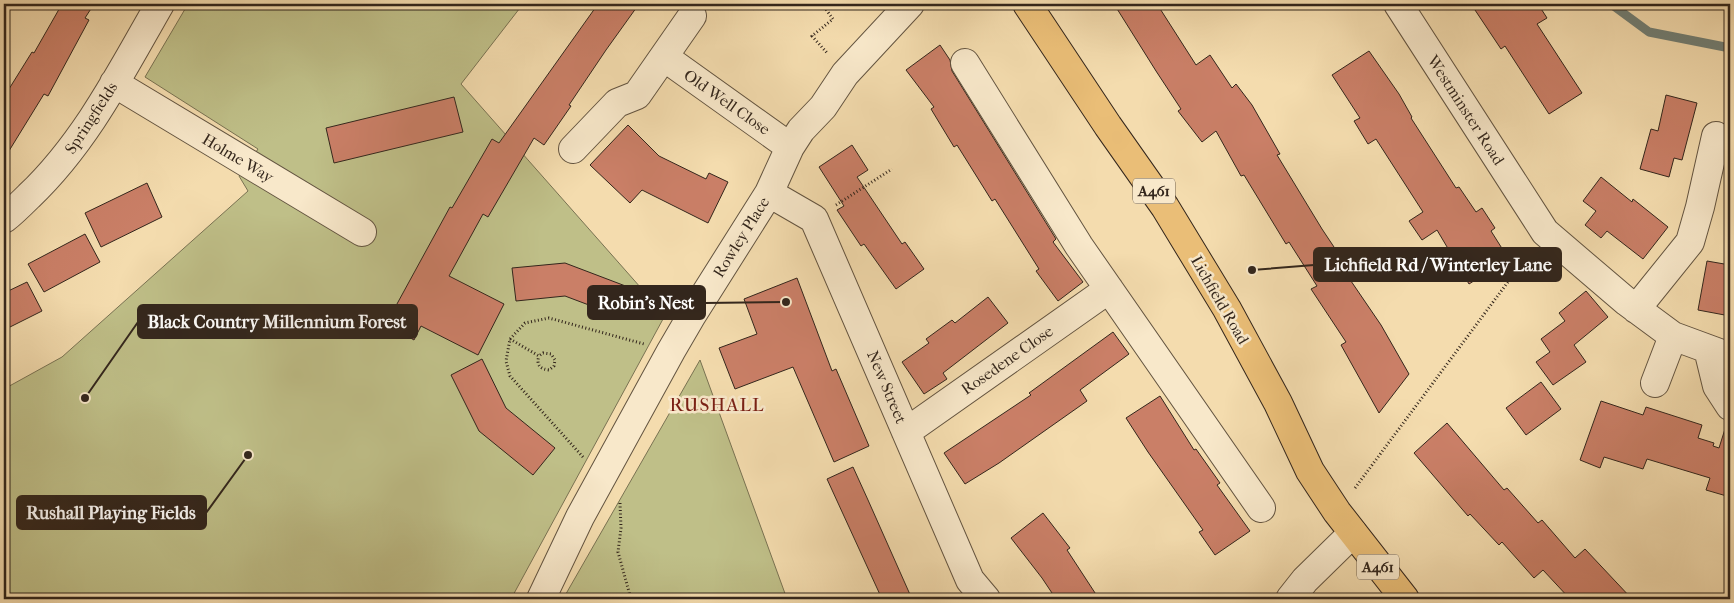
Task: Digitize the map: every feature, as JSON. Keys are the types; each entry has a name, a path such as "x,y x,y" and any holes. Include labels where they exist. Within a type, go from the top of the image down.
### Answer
{"highway":[{"name":"Lichfield Road","path":"1027,4 1108,126 1166,207 1278,403 1310,471 1345,523 1405,599"}],"street":[{"name":"Springfields","path":"4,219 39,186 70,152 114,83 160,4"},
{"path":"796,138 823,107 845,74 910,4"},
{"name":"Westminster Road","path":"1398,4 1539,224 1636,309 1673,336 1719,353"},
{"path":"573,149 617,103 636,96 692,16"},
{"name":"Old Well Close","path":"664,57 796,138"},
{"path":"965,63 1079,246 1261,508"},
{"name":"Holme Way","path":"114,83 362,232"},
{"path":"1636,309 1690,242 1716,136"},
{"name":"Rowley Place","path":"541,599 580,516 671,351 769,194 796,138"},
{"path":"769,194 814,219"},
{"name":"New Street","path":"814,219 970,580 986,599"},
{"name":"Rosedene Close","path":"906,432 1109,289"},
{"path":"1655,382 1673,336"},
{"path":"1719,353 1717,386 1730,406"},
{"path":"1290,599 1345,523"}],"path":[{"path":"753,9 759,4"},
{"path":"822,4 833,19 812,36 845,74"},
{"path":"814,219 892,169"},
{"path":"1345,523 1539,224"},
{"path":"631,599 618,552 621,508 618,490 602,478 510,376 506,361 510,339 525,323 549,318 671,351"},
{"path":"510,339 539,356"},
{"path":"543,353 551,354 555,360 554,366 549,370 543,370 538,366 539,356 543,353"}],"green space":[{"path":"188,4 523,4 461,84 641,288 669,308 511,599 4,599 4,389 62,357 248,191 239,176 258,149 145,77"},
{"path":"700,360 787,599 563,599"}],"building":[{"path":"62,4 94,4 85,18 89,20 48,96 44,94 4,159 4,97 32,52 34,53"},
{"path":"598,4 639,4 606,50 544,145 534,138 488,217 483,214 449,276 504,304 478,355 421,326 414,340 386,324 450,207 452,208 492,139 499,143"},
{"path":"1114,4 1157,4 1196,65 1210,55 1232,88 1236,84 1252,105 1280,154 1277,155 1342,259 1338,262 1381,325 1409,374 1379,413 1341,345 1346,342 1311,289 1317,286 1289,242 1286,244 1244,175 1241,176 1216,131 1202,142 1178,111 1181,109"},
{"path":"1471,4 1538,4 1547,18 1537,24 1582,93 1549,114 1505,46 1501,49"},
{"path":"940,45 950,60 952,71 1056,239 1053,242 1083,282 1058,301 1036,271 1039,269 995,199 992,201 957,145 954,147 931,109 934,107 906,70"},
{"path":"1369,51 1399,94 1411,118 1456,188 1459,187 1476,212 1482,208 1495,228 1491,231 1503,250 1485,261 1491,270 1469,284 1437,230 1422,240 1409,221 1423,212 1376,139 1368,144 1354,121 1360,118 1332,75"},
{"path":"1666,95 1697,103 1682,160 1674,158 1669,177 1640,169 1651,129 1658,131"},
{"path":"454,97 463,132 334,163 326,128"},
{"path":"628,125 659,156 706,179 709,173 728,182 708,223 642,190 630,203 590,165"},
{"path":"852,145 868,170 857,177 902,244 905,242 924,269 896,289 864,244 861,246 837,210 844,206 819,167"},
{"path":"1601,177 1632,202 1633,199 1668,227 1643,259 1607,231 1601,238 1585,225 1596,211 1583,201"},
{"path":"147,183 162,217 101,247 85,213"},
{"path":"85,234 100,262 44,292 28,264"},
{"path":"1707,261 1730,265 1730,316 1698,310"},
{"path":"565,263 636,290 626,319 565,296 516,301 512,268"},
{"path":"797,278 832,371 836,369 869,446 834,462 793,367 735,389 719,348 757,334 744,299"},
{"path":"27,282 42,311 4,330 4,293"},
{"path":"1586,291 1608,317 1574,345 1586,362 1553,385 1536,362 1550,352 1541,339 1565,321 1559,313"},
{"path":"988,297 1008,323 943,373 947,379 924,394 902,362 929,343 926,339 952,320 955,323"},
{"path":"1113,332 1129,354 1080,390 1087,401 999,463 965,484 944,453 1031,395 1029,393"},
{"path":"482,359 506,408 555,448 533,475 479,431 451,375"},
{"path":"1541,382 1561,409 1526,435 1506,408"},
{"path":"1160,396 1194,450 1196,449 1220,483 1217,485 1250,531 1215,555 1199,532 1203,530 1126,418"},
{"path":"1601,401 1643,415 1646,407 1702,425 1698,438 1714,443 1713,446 1719,448 1725,429 1730,430 1730,497 1706,490 1710,478 1647,459 1643,469 1604,457 1600,468 1580,460"},
{"path":"1447,423 1504,490 1507,488 1538,523 1542,520 1575,558 1585,549 1632,599 1570,599 1543,570 1534,578 1502,542 1499,545 1470,514 1468,516 1414,453"},
{"path":"853,467 912,599 882,599 827,479"},
{"path":"1043,513 1070,548 1067,550 1099,599 1056,599 1011,538"}],"waterway":[{"path":"1611,4 1649,32 1730,48"}],"place":[{"name":"Lichfield Rd / Winterley Lane","path":"1252,270"},
{"name":"Robin's Nest","path":"786,302"},
{"name":"Black Country Millennium Forest","path":"85,398"},
{"name":"Rushall Playing Fields","path":"248,455"}],"district":[{"name":"RUSHALL","path":"717,405"}]}
